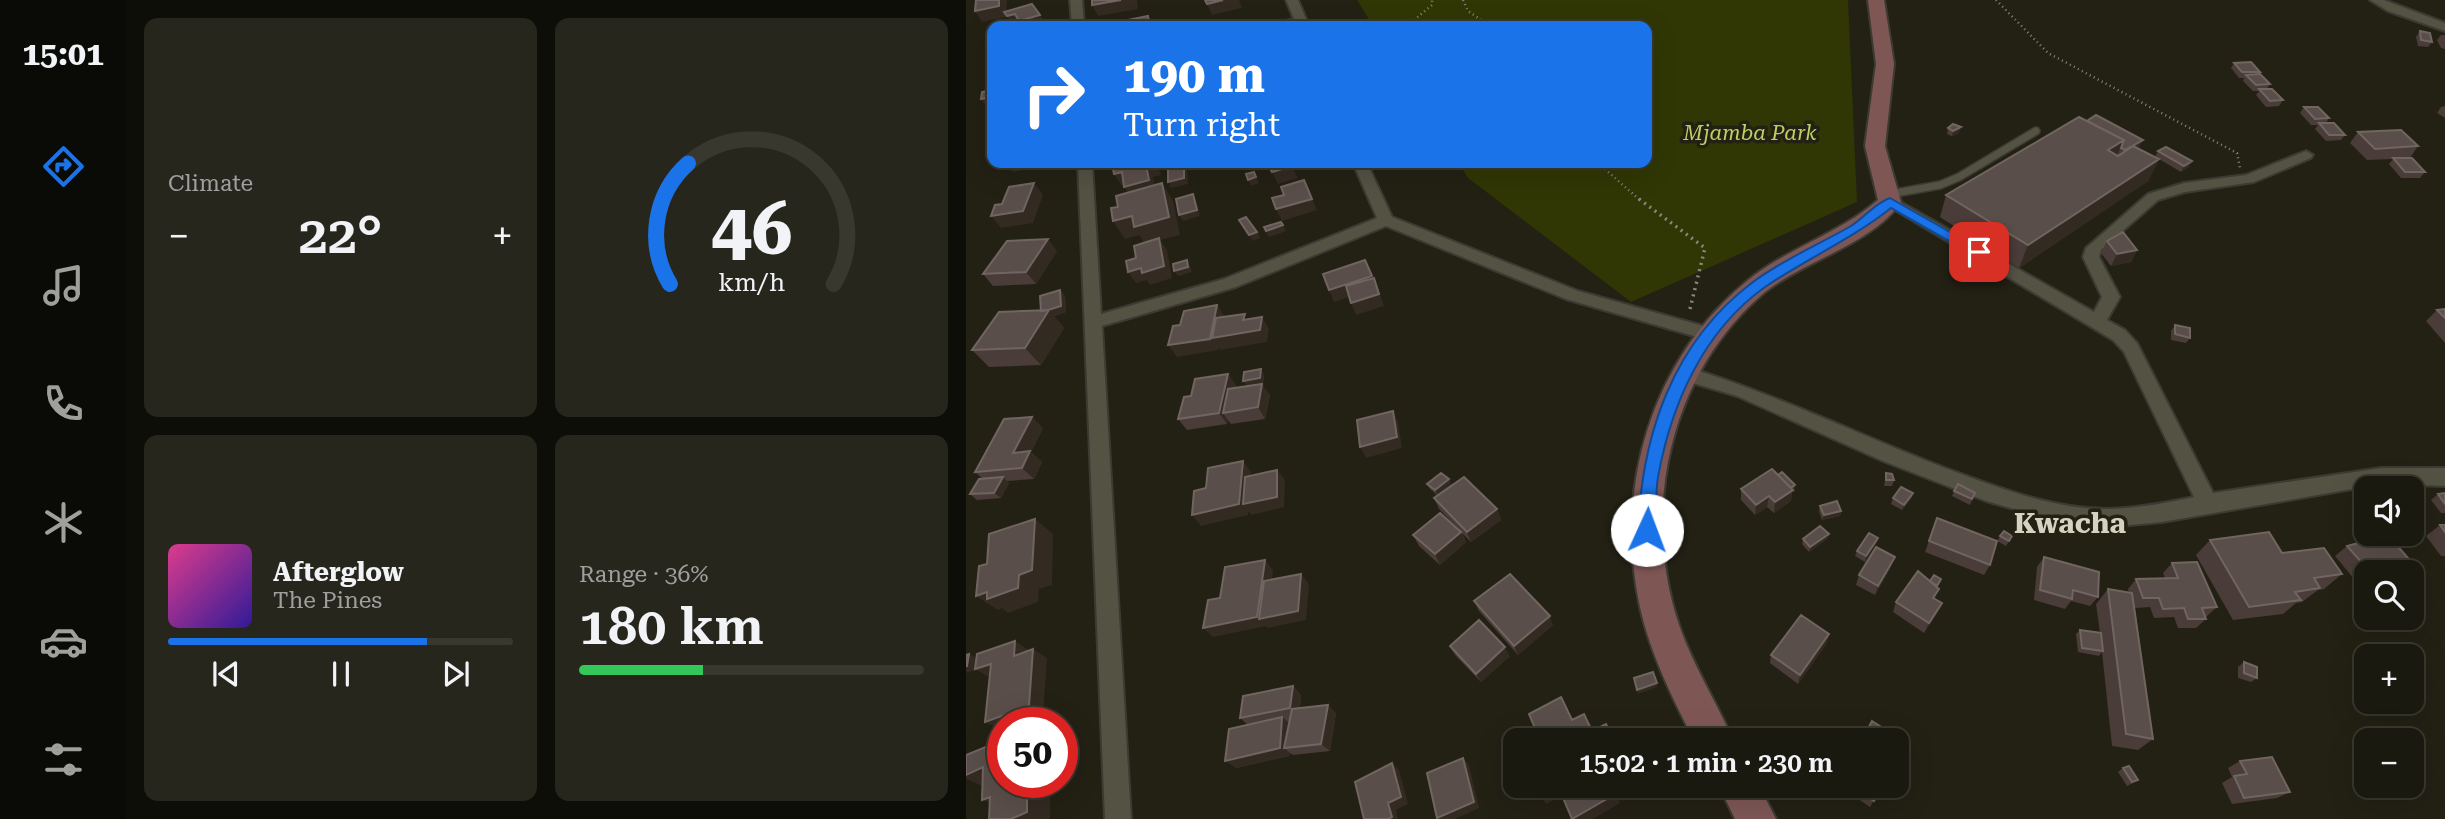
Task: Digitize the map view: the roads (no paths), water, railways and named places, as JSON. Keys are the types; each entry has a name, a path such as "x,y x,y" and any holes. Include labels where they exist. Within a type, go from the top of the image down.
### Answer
{"main road":[{"path":"1708,728 1687,690 1669,643 1657,608 1648,560 1649,479 1655,446 1696,331 1757,286 1821,245 1857,229 1890,198 1876,160 1875,146 1885,64 1876,0"},
{"path":"1745,798 1756,819"}],"street":[{"path":"1076,0 1078,21"},
{"path":"1292,0 1300,21"},
{"path":"2375,0 2392,9 2445,27"},
{"path":"2098,320 2111,296 2091,257 2094,248 2153,197 2184,188 2241,180 2306,155"},
{"path":"1085,168 1118,819"},
{"path":"1362,168 1386,220 1572,295 1696,331"},
{"path":"1890,198 2070,308 2098,320 2131,348 2207,503"},
{"path":"1092,323 1230,283 1386,220"},
{"path":"1683,373 1743,391 1993,495 2060,513 2108,518 2162,513 2207,503 2381,476 2445,477"}],"lane":[{"path":"1890,198 1940,185 1959,177 2036,131"}],"district":[{"name":"Kwacha","path":"2070,523"}],"park label":[{"name":"Mjamba Park","path":"1750,133"}]}
